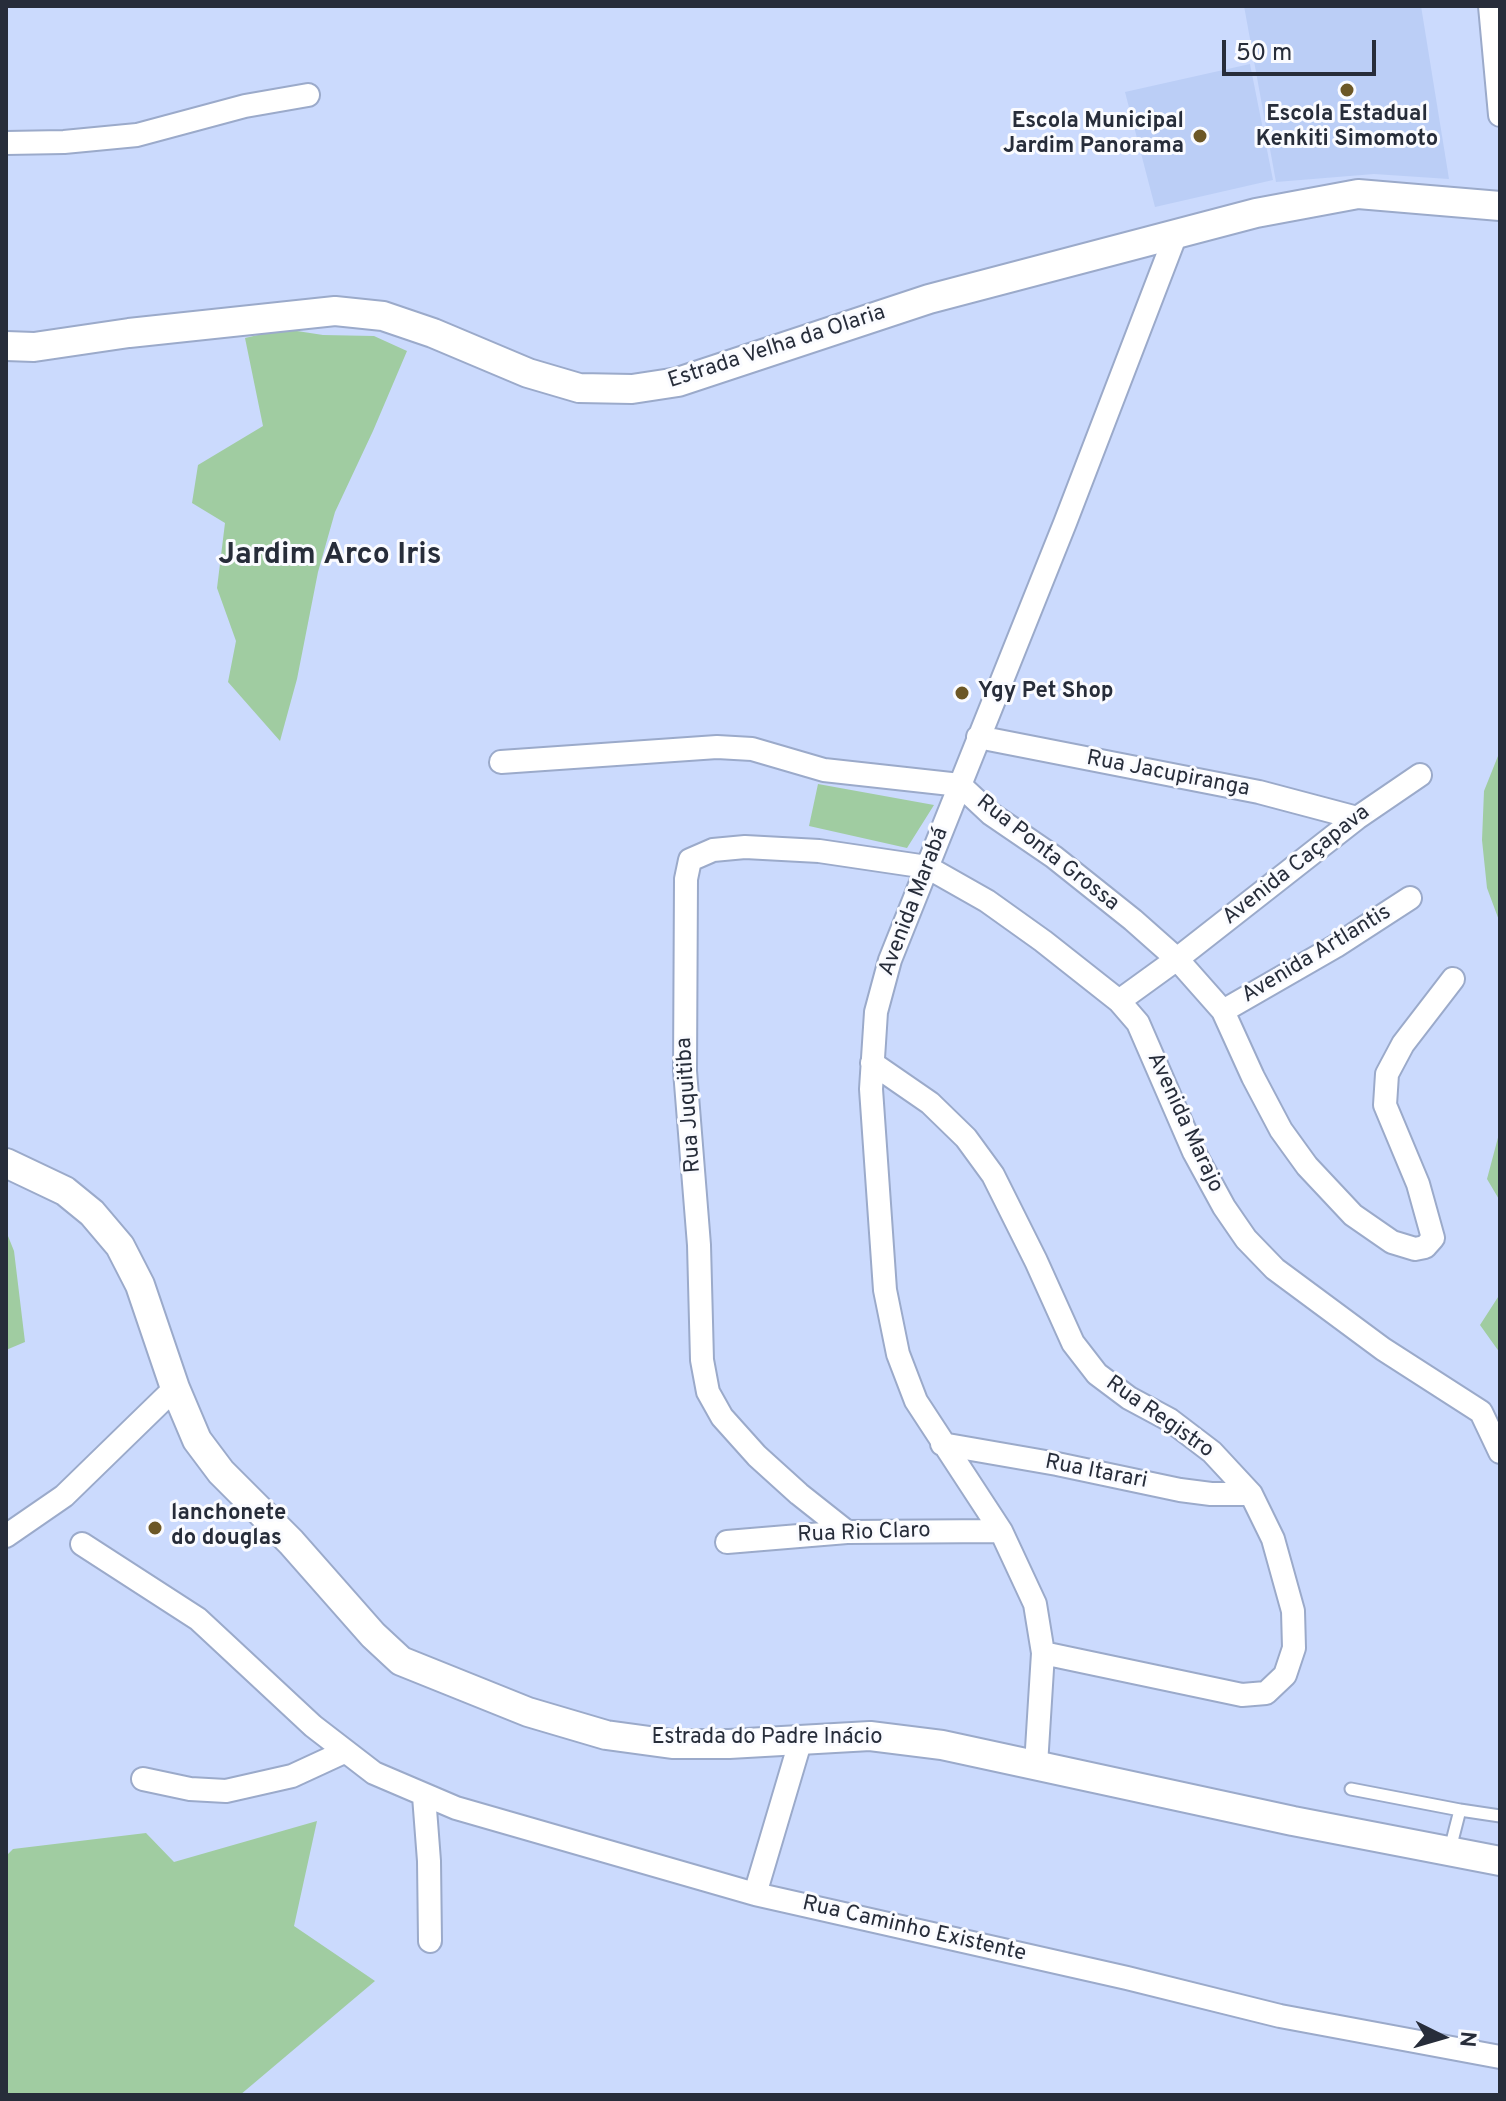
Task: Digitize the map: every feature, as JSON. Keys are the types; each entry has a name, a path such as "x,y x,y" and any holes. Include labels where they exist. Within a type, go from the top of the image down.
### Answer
{"street":[{"path":"1490,6 1500,115"},
{"path":"6,143 64,142 137,135 245,106 308,95"},
{"name":"Estrada Velha da Olaria","path":"6,346 34,347 129,333 335,311 383,316 528,373 579,388 632,389 678,382 929,299 1256,213 1358,194 1500,206"},
{"name":"Avenida Marabá","path":"1036,1765 1043,1653 1035,1604 1001,1531 916,1401 898,1354 885,1290 871,1089 876,1012 890,960 1065,523 1176,234"},
{"name":"Rua Jacupiranga","path":"978,737 1259,792 1357,818"},
{"name":"Rua Ponta Grossa","path":"501,762 717,747 752,749 824,770 960,785 991,814 1054,857 1177,959 1223,1011 1281,1130 1307,1166 1353,1215 1392,1242 1415,1249 1425,1247 1433,1238 1418,1184 1385,1105 1387,1074 1403,1044 1453,979"},
{"name":"Avenida Caçapava","path":"1119,1001 1357,818 1420,775"},
{"name":"Rua Juquitiba","path":"847,1532 757,1456 722,1417 708,1392 702,1360 699,1245 685,1071 686,879 690,860 702,853 745,847 819,851 927,867"},
{"name":"Avenida Marajo","path":"927,867 998,909 1119,1001 1138,1023 1194,1152 1224,1207 1246,1239 1287,1278 1383,1349 1481,1412 1500,1452"},
{"name":"Avenida Artlantis","path":"1223,1011 1336,946 1410,898"},
{"name":"Rua Registro","path":"872,1063 930,1103 966,1138 993,1175 1073,1343 1097,1374 1129,1398 1170,1420 1212,1452 1251,1494 1273,1539 1293,1611 1294,1648 1285,1675 1266,1693 1242,1695 1043,1653"},
{"name":"Estrada do Padre Inácio","path":"6,1163 65,1191 92,1213 120,1246 140,1285 175,1388 197,1440 221,1472 291,1542 373,1635 401,1661 528,1712 606,1735 672,1744 870,1736 942,1745 1293,1821 1500,1861"},
{"path":"6,1536 64,1496 175,1388"},
{"name":"Rua Itarari","path":"942,1444 1180,1490 1251,1494"},
{"name":"Rua Rio Claro","path":"727,1542 847,1532 1001,1531"},
{"name":"Rua Caminho Existente","path":"82,1544 198,1619 344,1752 374,1773 456,1808 755,1894 1280,2016 1500,2057"},
{"path":"755,1894 801,1739"},
{"path":"143,1779 190,1789 226,1791 292,1776 344,1752"},
{"path":"424,1796 430,1941"}],"lane":[{"path":"1351,1789 1500,1816"},
{"path":"1450,1849 1460,1810"}],"shaded area":[{"name":"Escola Estadual Kenkiti Simomoto","path":"1244,6 1421,6 1449,179 1374,174 1276,182"},
{"name":"Escola Municipal Jardim Panorama","path":"1250,64 1273,180 1155,207 1125,92"}],"green space":[{"path":"284,329 323,335 374,336 407,351 335,512 318,572 297,679 280,741 228,682 236,641 217,588 225,523 192,503 198,465 263,426 245,338"},
{"path":"1500,751 1500,923 1487,888 1482,840 1484,791"},
{"path":"818,784 934,805 907,848 809,826"},
{"path":"1500,1130 1500,1201 1487,1179"},
{"path":"6,1231 14,1251 25,1342 6,1350"},
{"path":"1500,1294 1500,1353 1480,1325"},
{"path":"317,1821 294,1926 375,1981 240,2095 6,2095 6,1856 13,1849 146,1833 174,1862"}],"place":[{"name":"Escola Estadual Kenkiti Simomoto","path":"1347,90"},
{"name":"Escola Municipal Jardim Panorama","path":"1200,136"},
{"name":"Ygy Pet Shop","path":"962,693"},
{"name":"lanchonete do douglas","path":"155,1528"}],"district":[{"name":"Jardim Arco Iris","path":"330,557"}]}
